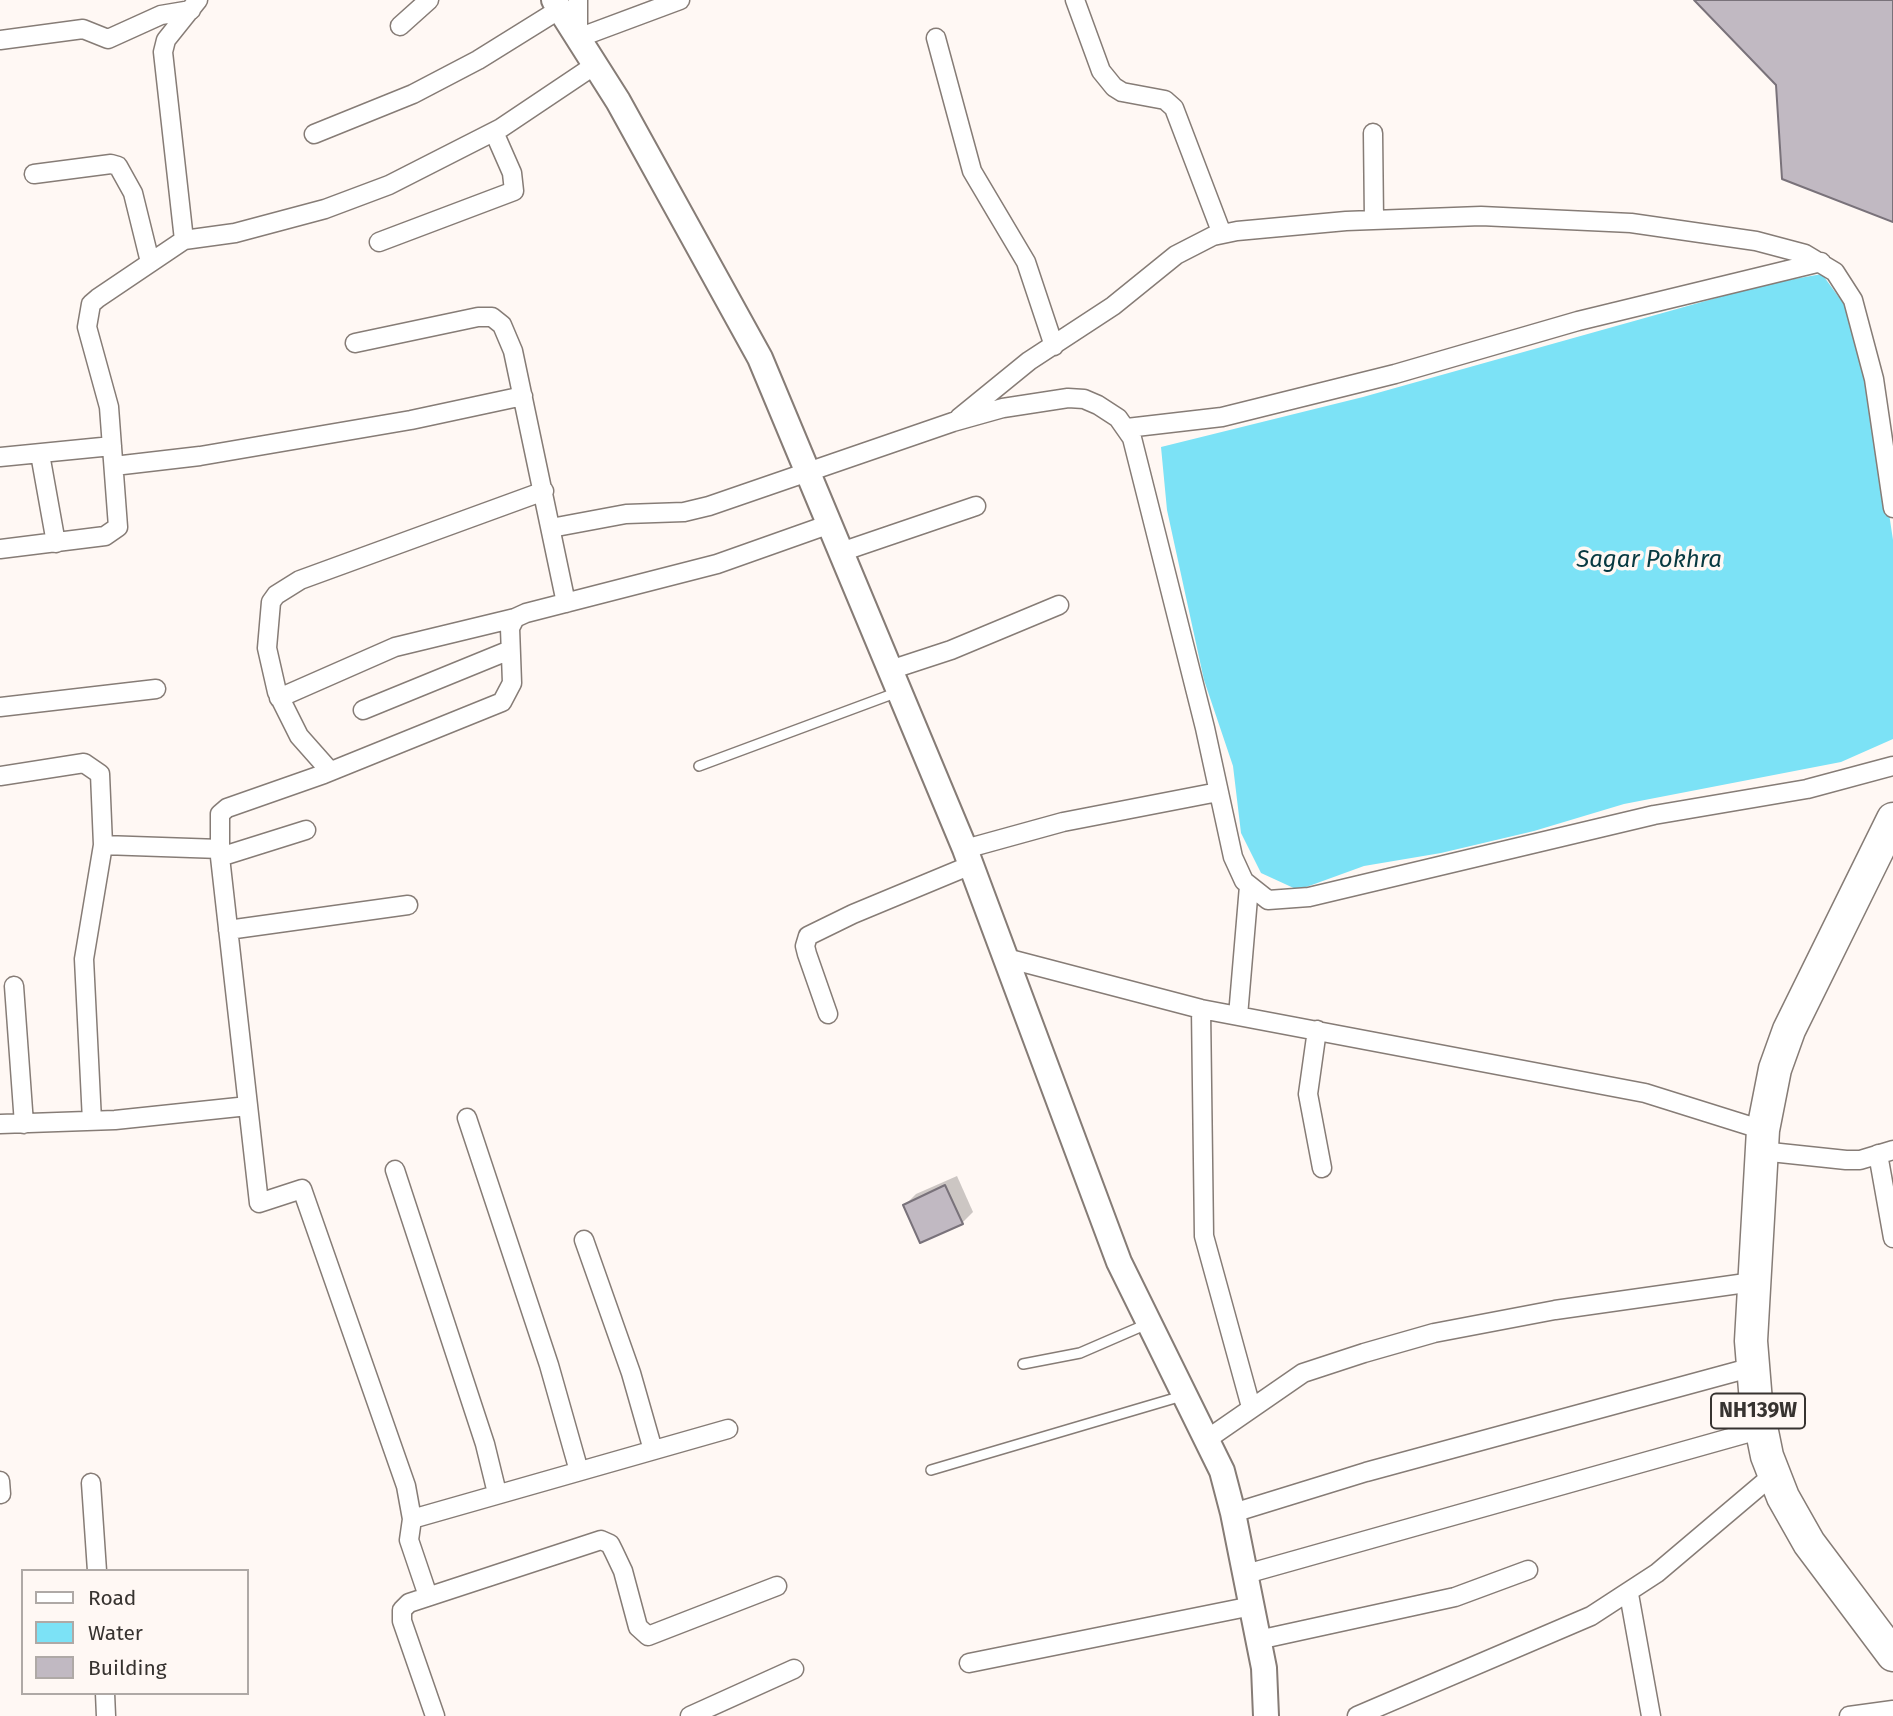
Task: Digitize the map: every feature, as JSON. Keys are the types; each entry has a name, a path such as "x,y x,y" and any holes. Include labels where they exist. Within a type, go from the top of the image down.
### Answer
{"highway":[{"name":"NH139W","path":"1893,819 1789,1030 1775,1069 1762,1140 1753,1283 1753,1367 1762,1429 1774,1474 1808,1543 1893,1655"}],"street":[{"path":"400,26 429,0"},
{"path":"578,38 680,0"},
{"path":"1075,0 1101,71 1114,87 1122,92 1166,100 1174,108 1222,234"},
{"path":"314,134 413,94 564,3 578,38 760,358 968,857 1118,1262 1222,1471 1264,1668 1266,1716"},
{"path":"0,40 83,29 108,39 161,15 194,5"},
{"path":"184,240 163,51 166,40 194,5"},
{"path":"936,38 972,171 1026,262 1054,346"},
{"path":"0,549 104,536 118,527 109,407 88,336 87,316 92,304 184,240 234,233 325,209 388,185 494,132 595,65"},
{"path":"379,242 514,191 512,173 494,132"},
{"path":"1373,133 1374,220"},
{"path":"34,174 111,164 118,166 133,193 150,262"},
{"path":"953,422 1029,361 1113,306 1176,255 1196,243 1222,234 1374,220 1481,216 1631,223 1756,241 1821,262 1835,272 1853,300 1887,421 1893,508"},
{"path":"1127,428 1222,417 1395,374 1578,321 1821,262"},
{"path":"355,343 478,317 492,317 502,325 509,337 523,396 566,603"},
{"path":"114,466 200,456 358,429 523,396"},
{"path":"551,527 626,514 684,512 808,473 953,422 1003,408 1069,398 1083,399 1098,405 1127,428 1146,487 1233,857 1249,886 1268,900 1309,897 1654,815 1807,789 1893,766"},
{"path":"0,457 112,446"},
{"path":"40,454 55,543"},
{"path":"321,774 279,698 267,648 271,602 276,594 300,580 544,491"},
{"path":"841,552 976,506"},
{"path":"279,698 395,648 717,565 830,524"},
{"path":"895,680 951,650 1059,605"},
{"path":"428,1596 409,1540 412,1519 406,1486 302,1189 259,1203 220,853 220,814 228,808 502,702 512,683 510,628 515,618"},
{"path":"363,710 510,650"},
{"path":"0,707 156,689"},
{"path":"0,776 84,763 100,774 103,845 84,959 92,1121"},
{"path":"828,1014 807,954 805,946 808,936 968,857 1063,822 1218,792"},
{"path":"103,845 220,853 306,830"},
{"path":"1238,1016 1249,886"},
{"path":"228,930 408,905"},
{"path":"1006,958 1201,1009 1645,1093 1762,1140 1846,1160 1885,1152 1893,1238"},
{"path":"14,986 24,1124"},
{"path":"1201,1009 1204,1236 1251,1407"},
{"path":"1317,1030 1308,1094 1322,1168"},
{"path":"0,1124 92,1121 248,1106"},
{"path":"467,1118 549,1365 579,1471"},
{"path":"395,1170 485,1444 497,1493"},
{"path":"584,1240 653,1450"},
{"path":"1206,1440 1303,1373 1434,1333 1555,1310 1753,1283"},
{"path":"1233,1513 1366,1472 1753,1367"},
{"path":"412,1519 728,1429"},
{"path":"1246,1574 1762,1429"},
{"path":"1357,1716 1591,1616 1629,1594 1774,1474"},
{"path":"91,1483 97,1569"},
{"path":"435,1716 402,1621 402,1610 409,1602 601,1540 610,1544 614,1552 623,1571 638,1627 648,1636 777,1586"},
{"path":"1258,1640 1466,1594 1528,1570"},
{"path":"1629,1594 1651,1716"},
{"path":"969,1663 1252,1606"},
{"path":"690,1716 794,1670"},
{"path":"105,1695 106,1716"},
{"path":"1849,1716 1893,1710"}],"lane":[{"path":"699,766 895,680"},
{"path":"1023,1364 1080,1353 1149,1323"},
{"path":"931,1470 1184,1395"}],"water":[{"name":"Sagar Pokhra","path":"1822,274 1846,307 1868,374 1893,540 1893,739 1841,762 1624,804 1534,831 1441,853 1364,866 1298,890 1261,873 1241,833 1233,766 1204,680 1167,510 1161,447 1363,397 1766,284"}],"building":[{"path":"1694,0 1893,0 1893,222 1782,179 1776,85"},
{"path":"945,1185 963,1224 920,1243 903,1205"}]}
